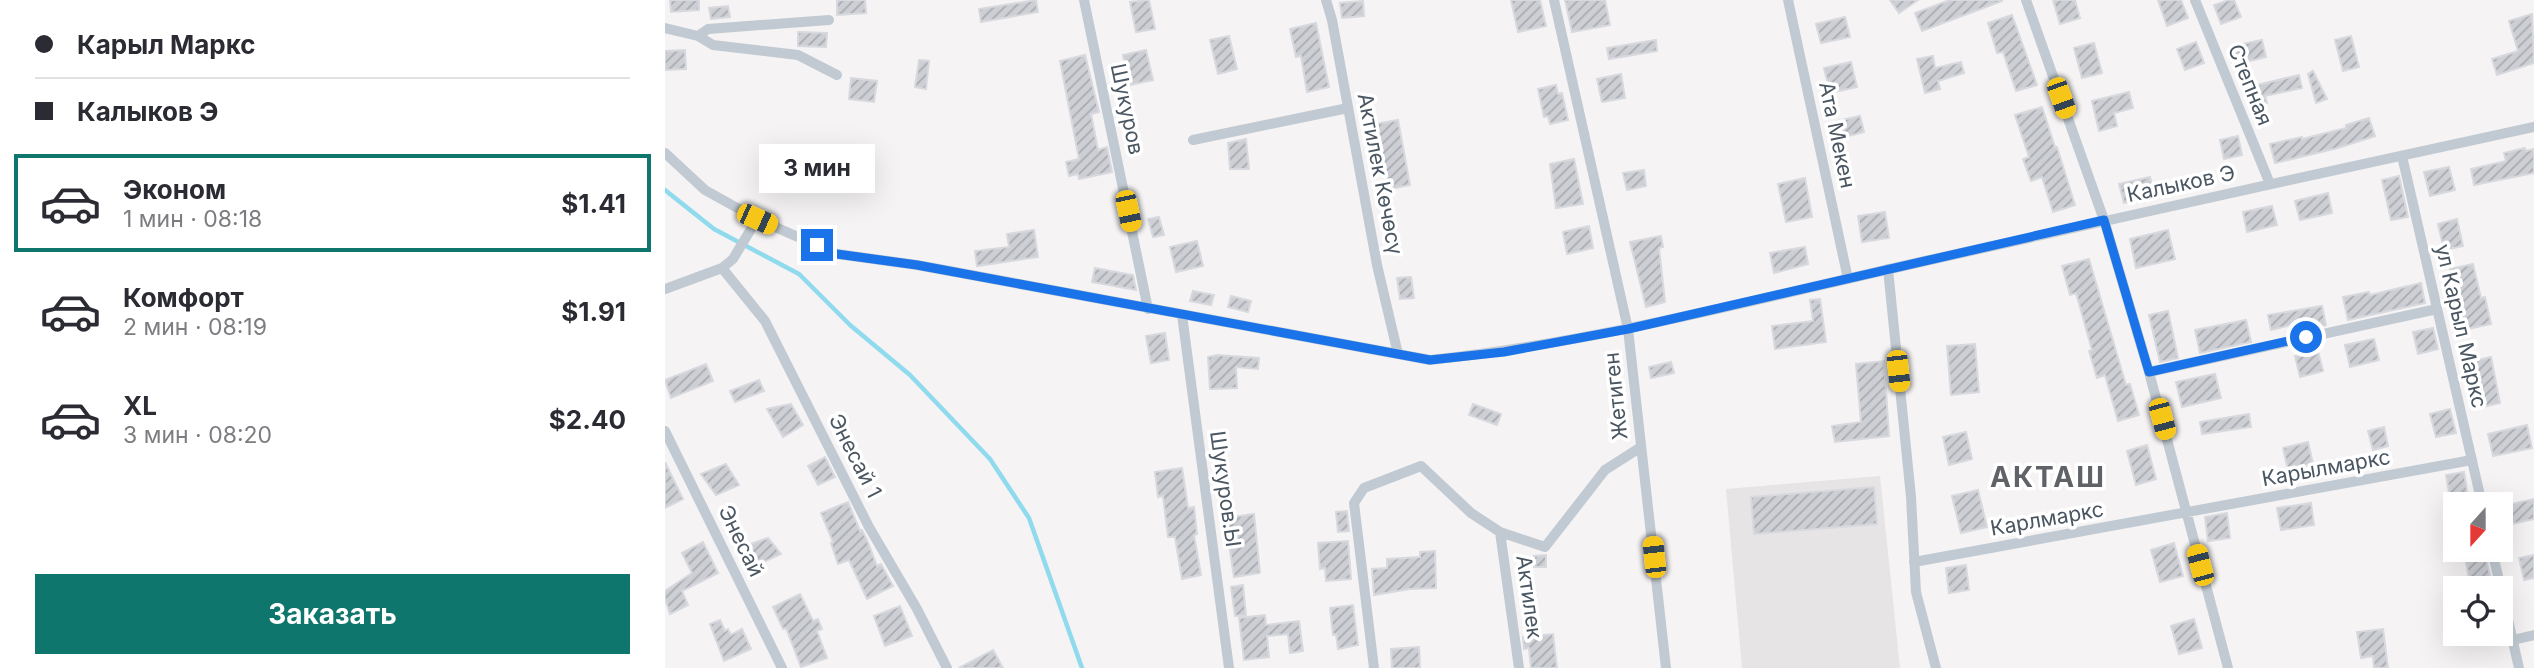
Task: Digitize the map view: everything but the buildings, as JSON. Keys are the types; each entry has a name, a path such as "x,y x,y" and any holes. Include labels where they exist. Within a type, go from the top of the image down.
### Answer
{"street":[{"name":"Шукуров","path":"1084,0 1148,309"},
{"name":"Актилек Көчөсү","path":"1326,0 1377,265 1398,354"},
{"name":"Жетиген","path":"1554,0 1628,329 1666,668"},
{"name":"Ата Мекен","path":"1788,0 1848,279"},
{"path":"2026,0 2104,220 2149,372 2228,668"},
{"name":"Степная","path":"2195,0 2270,184"},
{"path":"698,36 708,29 829,20"},
{"path":"665,28 698,36 713,45 798,55 837,75"},
{"path":"1193,140 1348,108"},
{"name":"Калыков Э","path":"665,153 705,190 755,223 837,254 917,265 1430,360 1492,354 1628,329 2104,220 2534,127"},
{"name":"ул Карыл Маркс","path":"2402,156 2479,492"},
{"path":"665,289 722,268 733,259 755,223"},
{"name":"Энесай 1","path":"722,268 765,321 870,527 947,668"},
{"path":"1888,270 1911,497 1916,593 1936,668"},
{"path":"2149,372 2437,309"},
{"name":"Шукуров.Ы","path":"1182,315 1229,668"},
{"name":"Энесай","path":"665,431 782,668"},
{"path":"1374,668 1354,503 1364,488 1421,466 1471,513 1500,532 1545,547 1605,470 1641,447"},
{"name":"Карылмаркс","path":"2186,513 2472,460"},
{"name":"Карлмаркс","path":"1914,562 2186,513"},
{"name":"Актилек","path":"1500,532 1519,668"},
{"path":"2519,668 2513,640 2534,635"}],"shaded area":[{"path":"1880,476 1900,668 1742,668 1726,489"}],"waterway":[{"path":"665,190 714,229 799,274 850,325 910,375 990,459 1029,518 1082,668"}],"district":[{"name":"АКТАШ","path":"2048,477"}],"route":[{"path":"817,245 837,254 917,265 1430,360 1504,352 1628,329 2104,220 2149,372 2306,337"}]}
